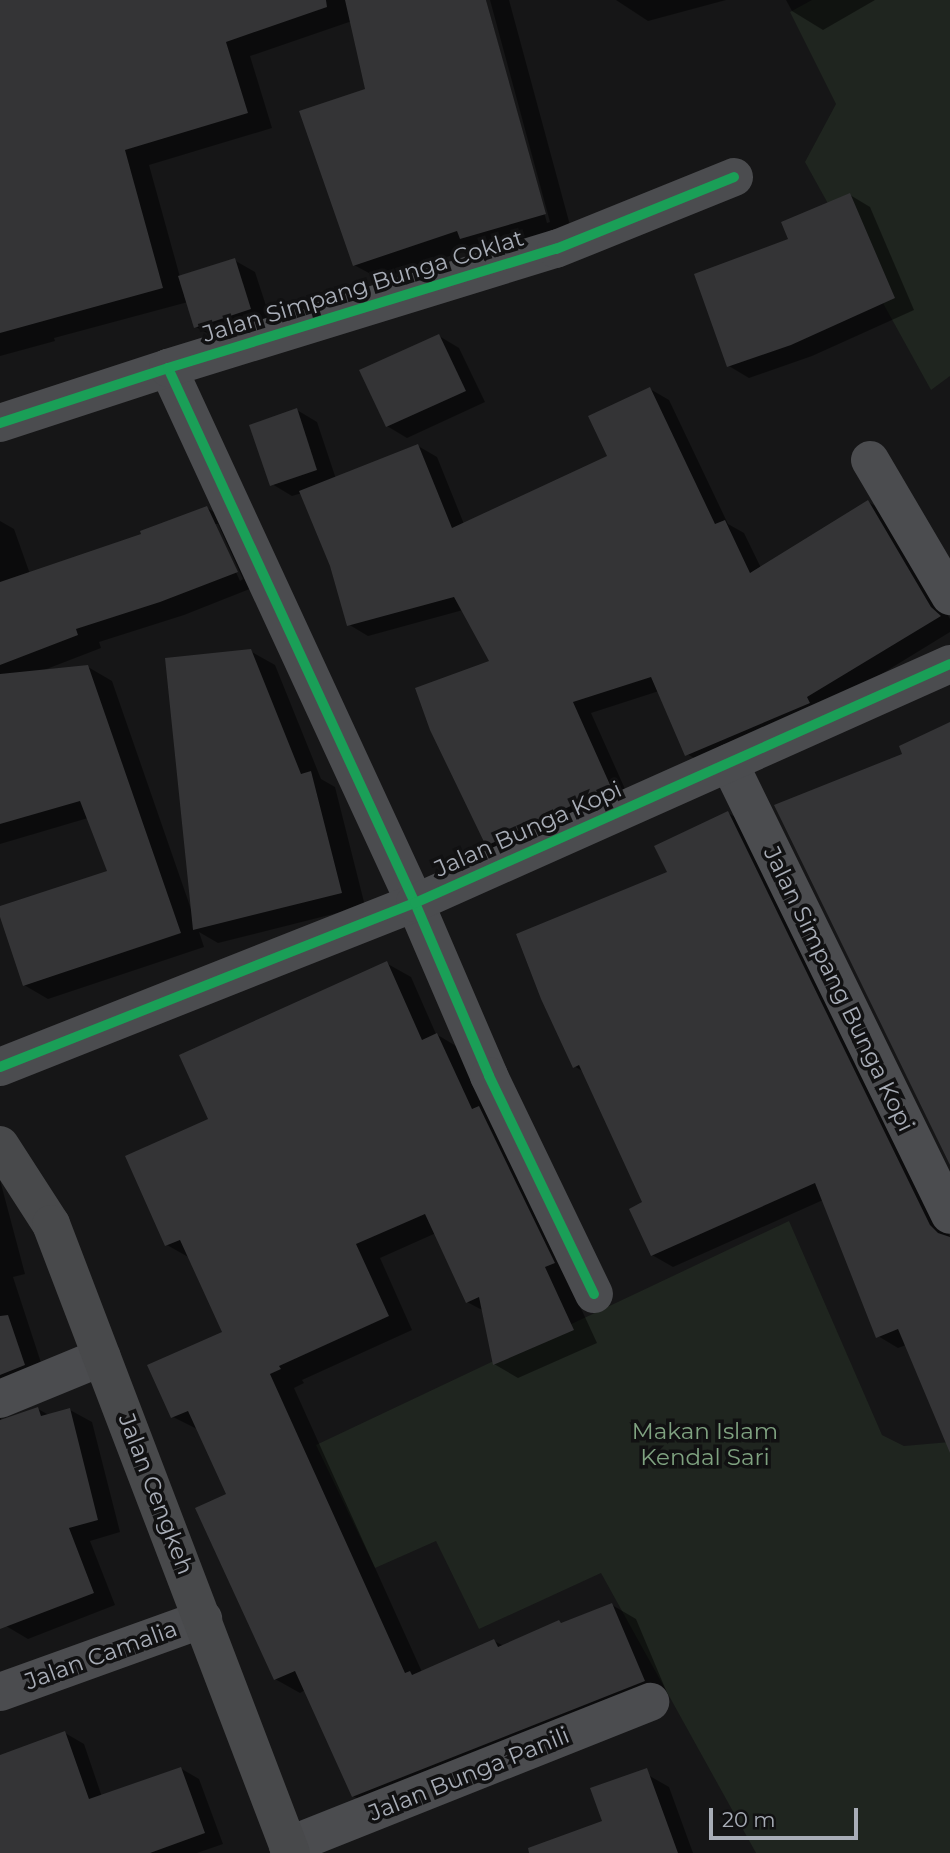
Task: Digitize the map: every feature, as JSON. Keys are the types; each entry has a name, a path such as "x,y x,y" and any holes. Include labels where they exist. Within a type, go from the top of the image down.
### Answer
{"main road":[{"name":"Jalan Cengkeh","path":"0,1145 51,1224 290,1849"}],"street":[{"name":"Jalan Simpang Bunga Coklat","path":"0,423 168,368 556,249 734,177"},
{"path":"168,368 415,903 489,1076 594,1294"},
{"path":"870,460 950,596"},
{"name":"Jalan Bunga Kopi","path":"0,1067 415,903 950,664"},
{"name":"Jalan Simpang Bunga Kopi","path":"729,763 950,1215"},
{"path":"0,1399 102,1357"},
{"name":"Jalan Camalia","path":"0,1692 203,1619"},
{"name":"Jalan Bunga Panili","path":"290,1849 650,1702"}],"green space":[{"path":"812,0 950,0 950,376 931,390 805,162 836,104 790,12"},
{"name":"Makan Islam Kendal Sari","path":"789,1221 882,1435 904,1446 950,1442 950,1853 756,1853 601,1573 479,1629 436,1541 375,1568 316,1445"}],"building":[{"path":"0,0 326,0 327,7 226,42 248,113 125,150 163,288 0,333"},
{"path":"345,0 486,0 546,214 460,239 457,231 353,266 299,111 365,89"},
{"path":"850,193 895,298 791,345 727,367 694,274 788,239 781,222"},
{"path":"235,258 251,309 194,328 178,276"},
{"path":"439,334 466,391 386,427 359,370"},
{"path":"650,387 715,524 725,520 750,573 868,500 931,607 941,616 807,697 810,703 685,756 651,677 573,702 611,787 486,846 430,730 415,688 489,661 454,597 347,626 330,566 299,491 418,444 452,528 607,456 588,416"},
{"path":"297,408 317,470 270,486 249,425"},
{"path":"207,506 238,572 160,602 76,629 78,635 0,665 0,582 141,534 140,531"},
{"path":"251,649 301,774 311,771 342,893 193,930 165,658"},
{"path":"88,665 181,933 23,986 0,917 0,906 107,871 80,801 0,824 0,674"},
{"path":"950,722 950,1165 774,805 902,754 899,746"},
{"path":"728,811 930,1225 938,1233 950,1237 950,1453 898,1329 876,1338 815,1183 651,1256 629,1209 642,1202 579,1065 573,1068 541,999 516,934 667,872 654,846"},
{"path":"387,961 422,1040 437,1033 472,1109 479,1106 555,1263 545,1267 574,1330 493,1365 479,1297 466,1303 425,1214 356,1244 389,1316 279,1366 281,1369 270,1374 405,1673 410,1671 412,1675 494,1639 498,1647 559,1620 561,1623 612,1603 645,1681 352,1797 295,1671 274,1680 195,1508 226,1494 188,1411 171,1418 147,1365 222,1332 180,1240 165,1246 125,1156 208,1119 179,1055"},
{"path":"8,1315 25,1365 0,1375 0,1316"},
{"path":"38,1407 41,1416 70,1408 98,1520 69,1528 94,1593 0,1629 0,1420"},
{"path":"65,1731 89,1799 181,1767 205,1833 150,1853 0,1853 0,1755"},
{"path":"647,1768 678,1853 529,1853 528,1848 602,1821 590,1788"}],"cycle path":[{"path":"0,423 168,368 556,249 734,177"},
{"path":"168,368 415,903 489,1076 594,1294"},
{"path":"0,1067 415,903 950,664"}]}
